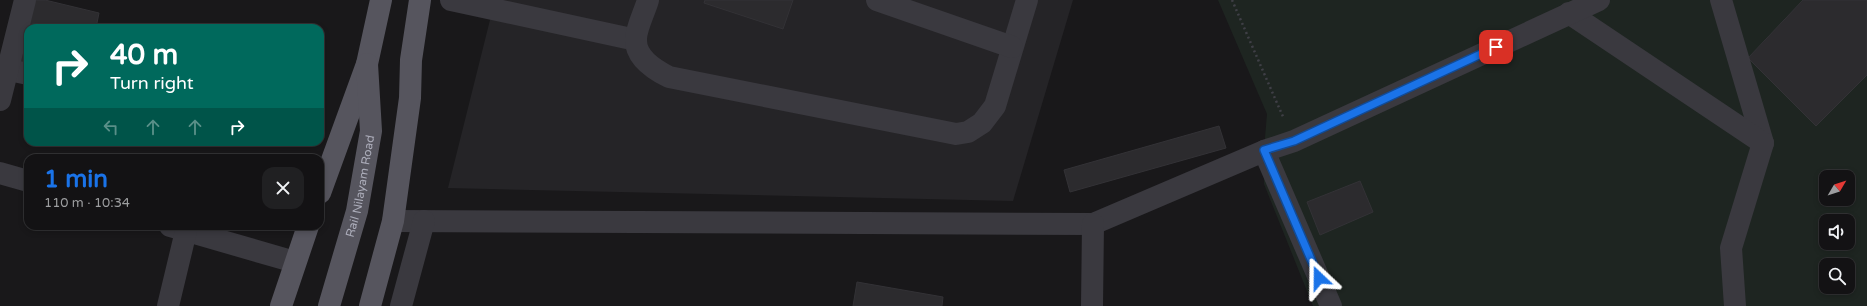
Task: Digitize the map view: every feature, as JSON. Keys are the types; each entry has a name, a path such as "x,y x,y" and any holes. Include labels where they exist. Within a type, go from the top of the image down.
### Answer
{"main road":[{"name":"Rail Nilayam Road","path":"324,182 367,64 381,0"},
{"path":"370,306 393,221 410,91 411,60 420,0"},
{"name":"Rail Nilayam Road","path":"329,306 357,211 371,131 367,64"},
{"path":"281,306 307,230"}],"street":[{"path":"0,100 12,71 25,0"},
{"path":"451,0 636,40"},
{"path":"648,0 636,40 640,52 648,64 669,76 956,134 968,132 982,123 995,106 1027,0"},
{"path":"877,0 1012,47"},
{"path":"393,221 1093,224 1264,150 1294,141 1599,0"},
{"path":"1721,0 1763,143 1731,248 1735,306"},
{"path":"1569,13 1763,143"},
{"path":"1264,150 1331,306"},
{"path":"0,173 24,181"},
{"path":"401,306 424,221"},
{"path":"1092,306 1093,224"},
{"path":"168,306 178,230"},
{"path":"182,230 295,262"}],"path":[{"path":"1232,0 1283,117"}],"shaded area":[{"path":"495,0 1073,0 1013,201 448,188"},
{"path":"1218,0 1867,0 1867,306 1313,306 1264,184 1264,150 1267,114"}],"building":[{"path":"33,0 45,0 99,13 97,24 28,24"},
{"path":"705,0 793,0 783,29 704,3"},
{"path":"1803,0 1867,0 1867,75 1816,126 1748,58"},
{"path":"24,40 24,64 19,63"},
{"path":"1219,126 1226,148 1070,192 1064,170"},
{"path":"1360,181 1373,212 1320,235 1307,202"},
{"path":"857,282 943,297 942,306 853,306"}],"route":[{"path":"1319,278 1264,150 1294,141 1496,47"}]}
